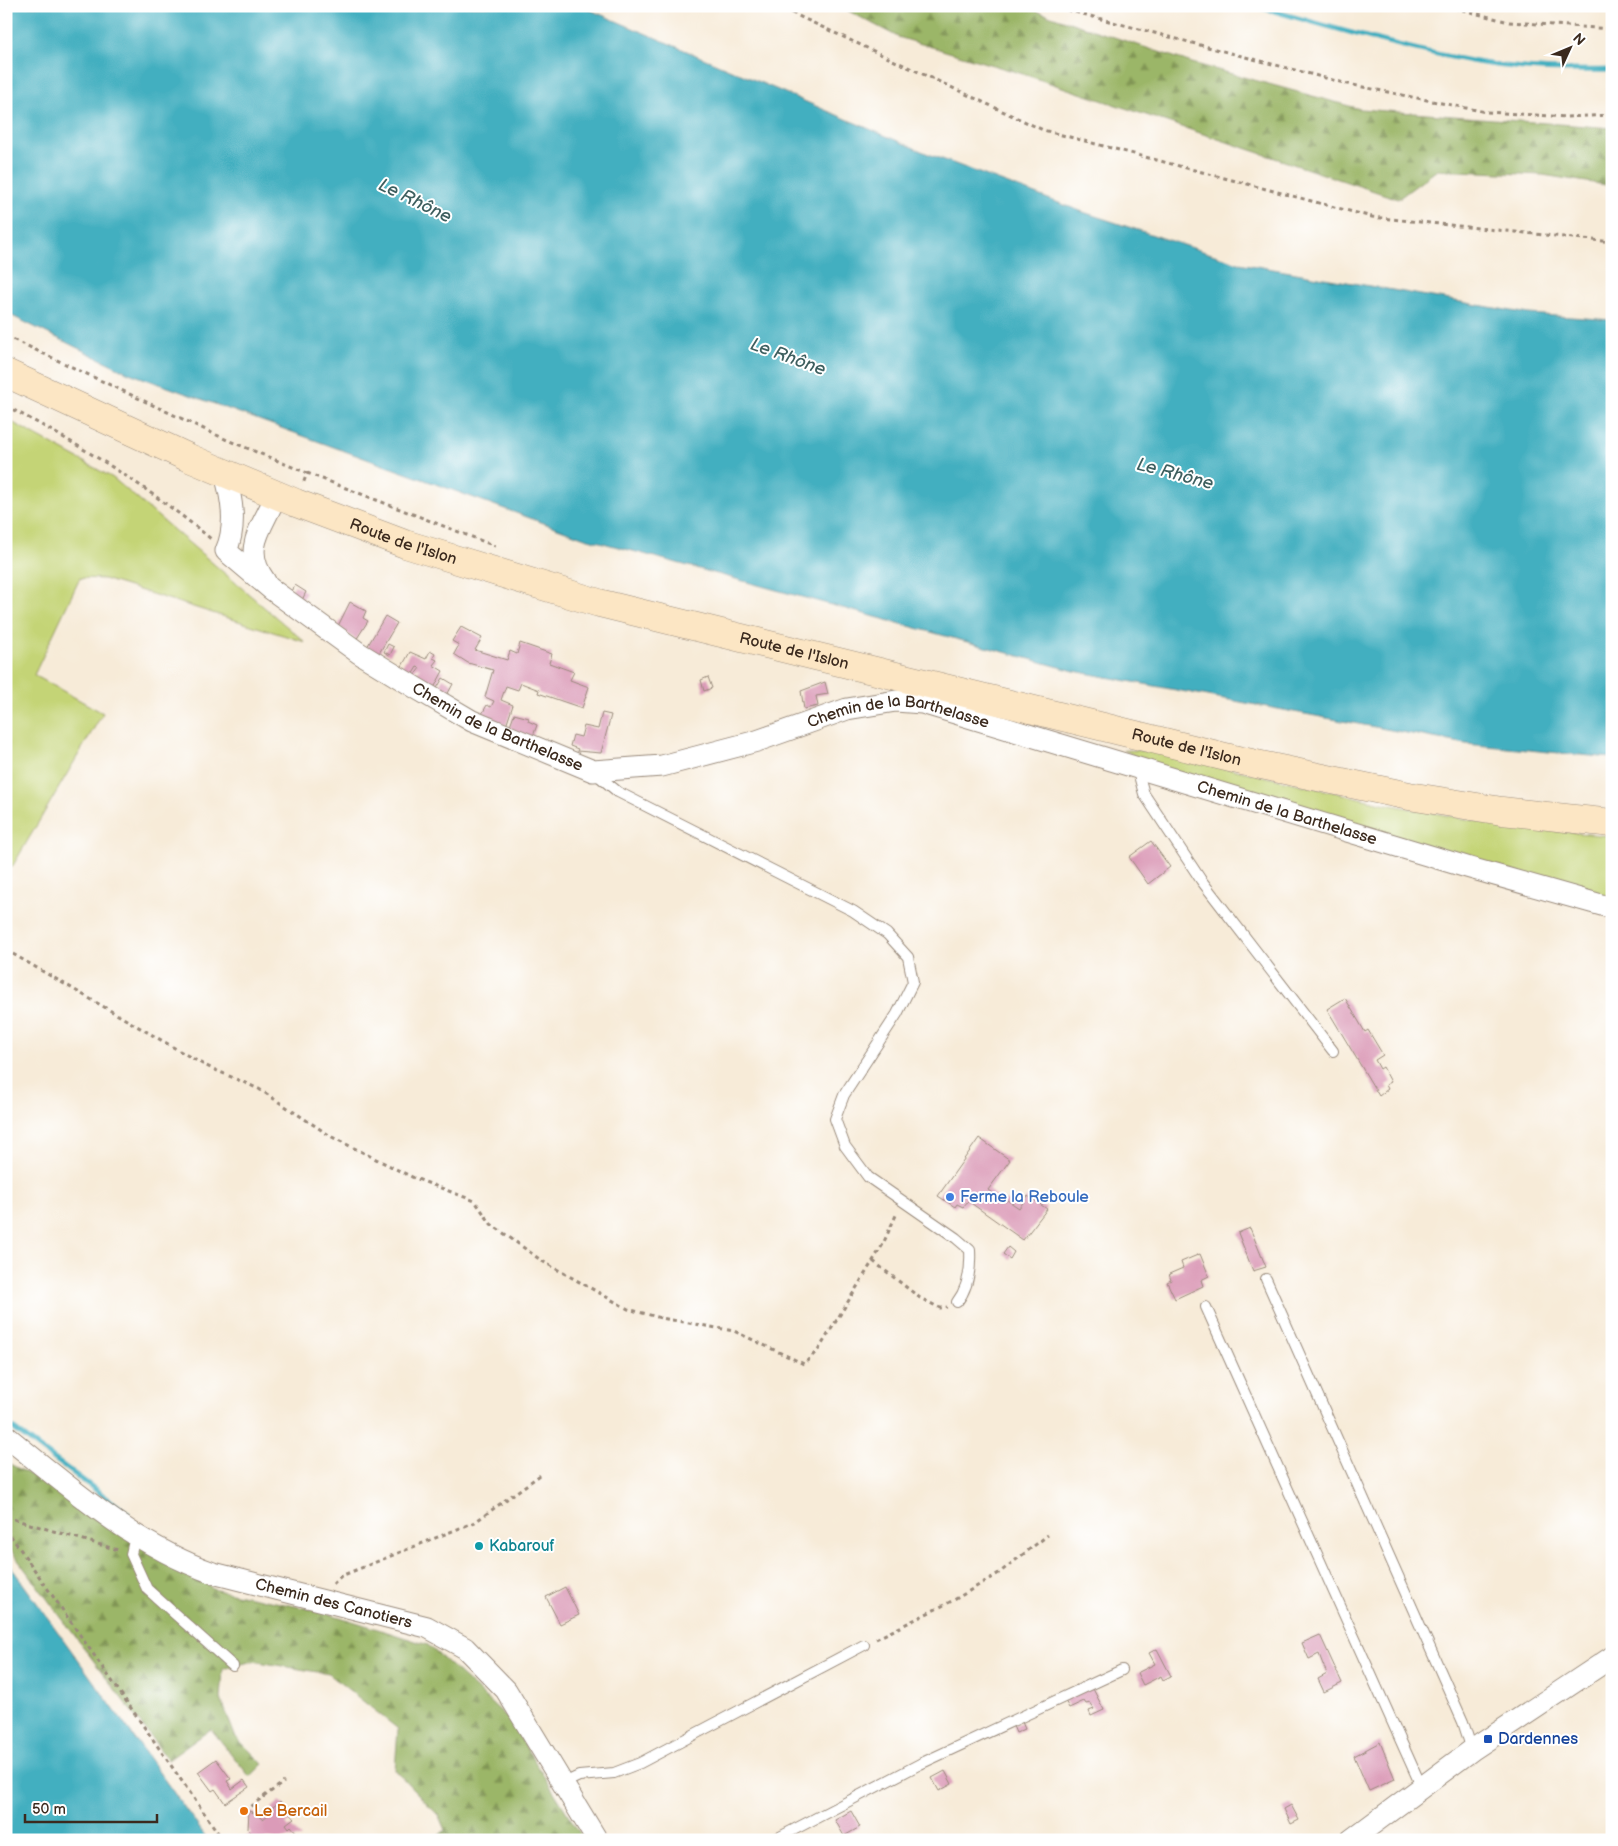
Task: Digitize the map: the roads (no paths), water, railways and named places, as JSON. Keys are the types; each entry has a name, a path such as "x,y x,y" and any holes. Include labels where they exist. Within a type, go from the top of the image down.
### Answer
{"street":[{"name":"Route de l'Islon","path":"6,373 225,474 286,499 405,544 599,603 1242,761 1409,796 1502,811 1612,823"},
{"name":"Chemin de la Barthelasse","path":"225,474 233,505 231,536 226,552 271,589 359,652 472,721 593,771 662,766 776,735 847,709 896,701 922,704 1470,868 1612,908"},
{"path":"271,589 255,564 253,551 256,536 286,499"},
{"name":"Chemin des Canotiers","path":"6,1436 133,1545 213,1573 427,1627 465,1648 506,1690 597,1840"},
{"path":"1352,1840 1472,1750 1612,1657"}],"lane":[{"path":"1137,768 1144,794 1202,880 1332,1051"},
{"path":"593,771 618,792 853,911 887,934 908,957 913,982 896,1014 844,1095 835,1119 844,1146 868,1177 901,1202 956,1238 970,1250 971,1267 962,1295 956,1302"},
{"path":"1266,1279 1463,1722 1472,1750"},
{"path":"1206,1307 1422,1788"},
{"path":"133,1545 138,1573 147,1589 233,1666"},
{"path":"562,1784 579,1776 614,1773 640,1763 864,1645"},
{"path":"774,1840 920,1764 1122,1670"}],"water":[{"name":"Le Rhône","path":"6,6 581,6 926,153 1083,212 1239,263 1529,314 1612,320 1612,758 1466,744 1074,671 585,538 129,373 6,313"},
{"path":"6,1560 208,1840 6,1840"}],"waterway":[{"path":"1256,6 1390,43 1471,61 1541,69 1612,70"},
{"path":"6,1423 127,1513"}],"place":[{"name":"Ferme la Reboule","path":"950,1197"},
{"name":"Kabarouf","path":"479,1546"},
{"name":"Dardennes","path":"1488,1739"},
{"name":"Le Bercail","path":"244,1811"}]}
